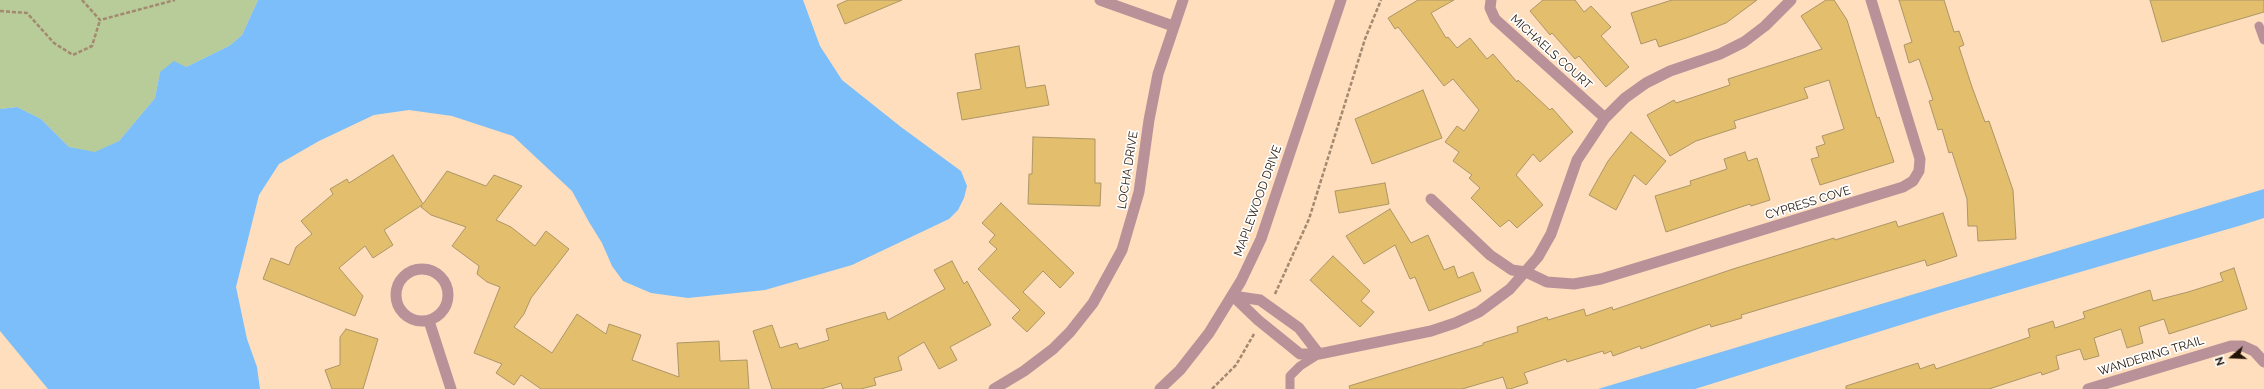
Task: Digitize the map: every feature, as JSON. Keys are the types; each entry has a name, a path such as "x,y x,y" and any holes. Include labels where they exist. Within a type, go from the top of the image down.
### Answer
{"street":[{"path":"1100,0 1173,26"},
{"name":"LOCHA DRIVE","path":"994,389 1024,371 1053,349 1070,332 1093,303 1122,250 1138,198 1148,120 1158,74 1183,0"},
{"name":"MAPLEWOOD DRIVE","path":"1160,389 1180,370 1209,333 1233,296 1261,239 1341,0"},
{"name":"MICHAELS COURT","path":"1491,0 1490,8 1495,19 1605,118"},
{"path":"1233,296 1258,320 1300,354 1319,354 1430,331 1455,323 1479,312 1500,297 1526,272 1538,257 1551,234 1567,185 1583,149 1605,118 1625,98 1646,83 1670,71 1720,54 1744,42 1765,26 1791,0"},
{"name":"CYPRESS COVE","path":"1526,272 1547,282 1561,284 1601,279 1903,187 1913,181 1919,171 1920,159 1871,0"},
{"path":"1431,199 1490,255 1512,270 1526,272"},
{"path":"415,270 433,271 441,276 446,284 448,293 444,311 429,321 421,322 409,318 400,310 396,302 397,286 407,273 415,270"},
{"path":"1233,296 1260,300 1298,328 1319,354"},
{"path":"429,321 451,389"},
{"name":"WANDERING TRAIL","path":"2088,389 2230,346 2242,346 2254,351 2264,362"}],"lane":[{"path":"2259,26 2264,40"},
{"path":"1290,389 1290,376 1300,366 1319,354"}],"path":[{"path":"82,0 100,20"},
{"path":"160,0 162,4"},
{"path":"100,20 175,0"},
{"path":"1277,291 1308,219 1365,39 1381,0"},
{"path":"0,10 27,14 54,43 73,55 92,46 100,20"},
{"path":"1212,389 1236,365 1253,336"}],"green space":[{"path":"0,0 258,0 242,35 229,46 186,67 160,72 155,98 119,141 95,153 69,147 41,119 17,107 0,109"}],"water":[{"path":"258,0 803,0 820,46 842,80 901,127 961,171 967,186 964,198 958,210 949,219 852,265 765,290 688,298 651,293 623,281 612,266 602,243 572,191 513,136 452,116 409,110 374,115 319,141 279,164 259,195 236,287 247,339 257,367 260,389 48,389 0,331 0,109 17,107 41,119 69,147 95,152 119,141 155,98 160,72 174,61 186,67 229,46 242,35"},
{"path":"2264,189 2264,218 2242,225 1939,313 1695,389 1598,389"}],"building":[{"path":"848,0 902,0 845,24 837,5"},
{"path":"1418,0 1454,0 1431,13 1446,38 1448,37 1457,48 1470,38 1487,59 1493,54 1517,82 1518,80 1550,110 1552,108 1573,132 1540,162 1533,154 1516,175 1543,205 1517,228 1509,220 1500,227 1471,198 1480,188 1469,178 1472,175 1453,161 1459,152 1445,142 1457,126 1464,131 1479,110 1453,79 1444,86 1398,27 1395,29 1388,18"},
{"path":"1543,0 1575,0 1584,12 1591,6 1611,27 1601,36 1629,67 1606,87 1579,56 1575,59 1552,33 1550,35 1530,11"},
{"path":"1672,0 1757,0 1726,23 1659,47 1656,39 1641,44 1631,13"},
{"path":"1826,0 1834,0 1847,20 1877,118 1879,117 1894,162 1820,185 1811,159 1819,157 1816,147 1825,144 1822,136 1844,129 1829,80 1804,88 1808,98 1734,121 1736,128 1696,141 1670,156 1647,115 1674,100 1676,103 1730,85 1728,79 1822,49 1801,16"},
{"path":"1899,0 1944,0 1954,32 1959,31 1964,45 1959,47 1972,87 1985,122 1989,121 2013,190 2016,239 1978,241 1977,226 1968,226 1967,199 1952,152 1949,153 1942,129 1938,130 1929,101 1933,100 1919,59 1909,63 1904,45 1912,42"},
{"path":"2150,0 2264,0 2264,12 2162,42"},
{"path":"1019,46 1026,88 1045,85 1049,105 962,120 957,93 981,89 975,54"},
{"path":"1423,90 1442,138 1372,164 1355,119"},
{"path":"1631,132 1666,161 1646,185 1634,175 1616,210 1589,195 1608,161"},
{"path":"1033,137 1095,139 1095,183 1101,183 1100,206 1028,204 1029,174 1032,174"},
{"path":"1745,152 1748,161 1757,158 1770,200 1751,206 1750,204 1666,232 1655,196 1691,185 1690,181 1727,169 1724,159"},
{"path":"393,155 423,204 447,171 486,186 494,175 522,186 496,220 511,227 535,246 546,231 569,249 531,298 524,314 514,327 552,353 577,314 606,334 609,324 641,335 632,360 679,377 677,343 719,341 720,361 747,360 749,389 541,389 521,375 514,385 496,373 502,364 474,353 500,287 487,282 477,274 479,266 452,246 466,227 431,215 421,207 422,205 384,230 393,245 373,258 365,246 339,268 363,296 355,316 263,279 271,258 289,265 296,247 312,234 301,221 333,194 330,189 347,179 349,183"},
{"path":"1385,183 1389,204 1339,213 1335,191"},
{"path":"1001,203 1074,273 1060,288 1043,271 1023,292 1045,313 1027,332 1012,318 1020,310 978,269 997,249 989,242 995,235 982,223"},
{"path":"1390,209 1411,243 1428,235 1444,270 1454,266 1458,278 1473,272 1481,291 1429,311 1415,277 1410,279 1395,245 1364,264 1346,236"},
{"path":"1943,213 1957,256 1927,266 1925,260 1741,315 1742,318 1711,327 1710,324 1641,349 1640,346 1613,356 1611,351 1604,354 1603,351 1567,362 1566,359 1524,373 1528,383 1510,389 1507,389 1503,377 1462,389 1350,389 1349,386 1483,345 1483,343 1518,332 1517,327 1547,317 1548,320 1584,309 1586,316 1612,307 1613,310 1733,269 1834,238 1835,240 1896,221 1898,227"},
{"path":"1333,256 1370,291 1361,301 1374,312 1360,327 1310,280"},
{"path":"952,261 964,284 967,281 991,325 950,347 957,360 939,369 924,342 898,357 902,370 874,378 876,385 861,389 843,389 841,383 821,389 772,389 753,331 772,325 780,348 797,343 799,349 829,340 826,329 885,312 888,320 945,289 934,270"},
{"path":"2234,268 2247,309 2169,334 2164,319 2139,327 2143,343 2127,348 2121,329 2094,338 2099,356 2084,360 2080,349 2056,356 2059,369 2042,375 2041,372 1989,389 1846,389 1846,386 1918,363 1920,369 1934,364 1936,369 2030,337 2028,329 2053,321 2055,328 2085,318 2083,312 2150,290 2153,301 2188,292 2223,281 2220,273"},
{"path":"346,329 378,339 363,389 332,389 325,370 340,365 340,337"}]}
